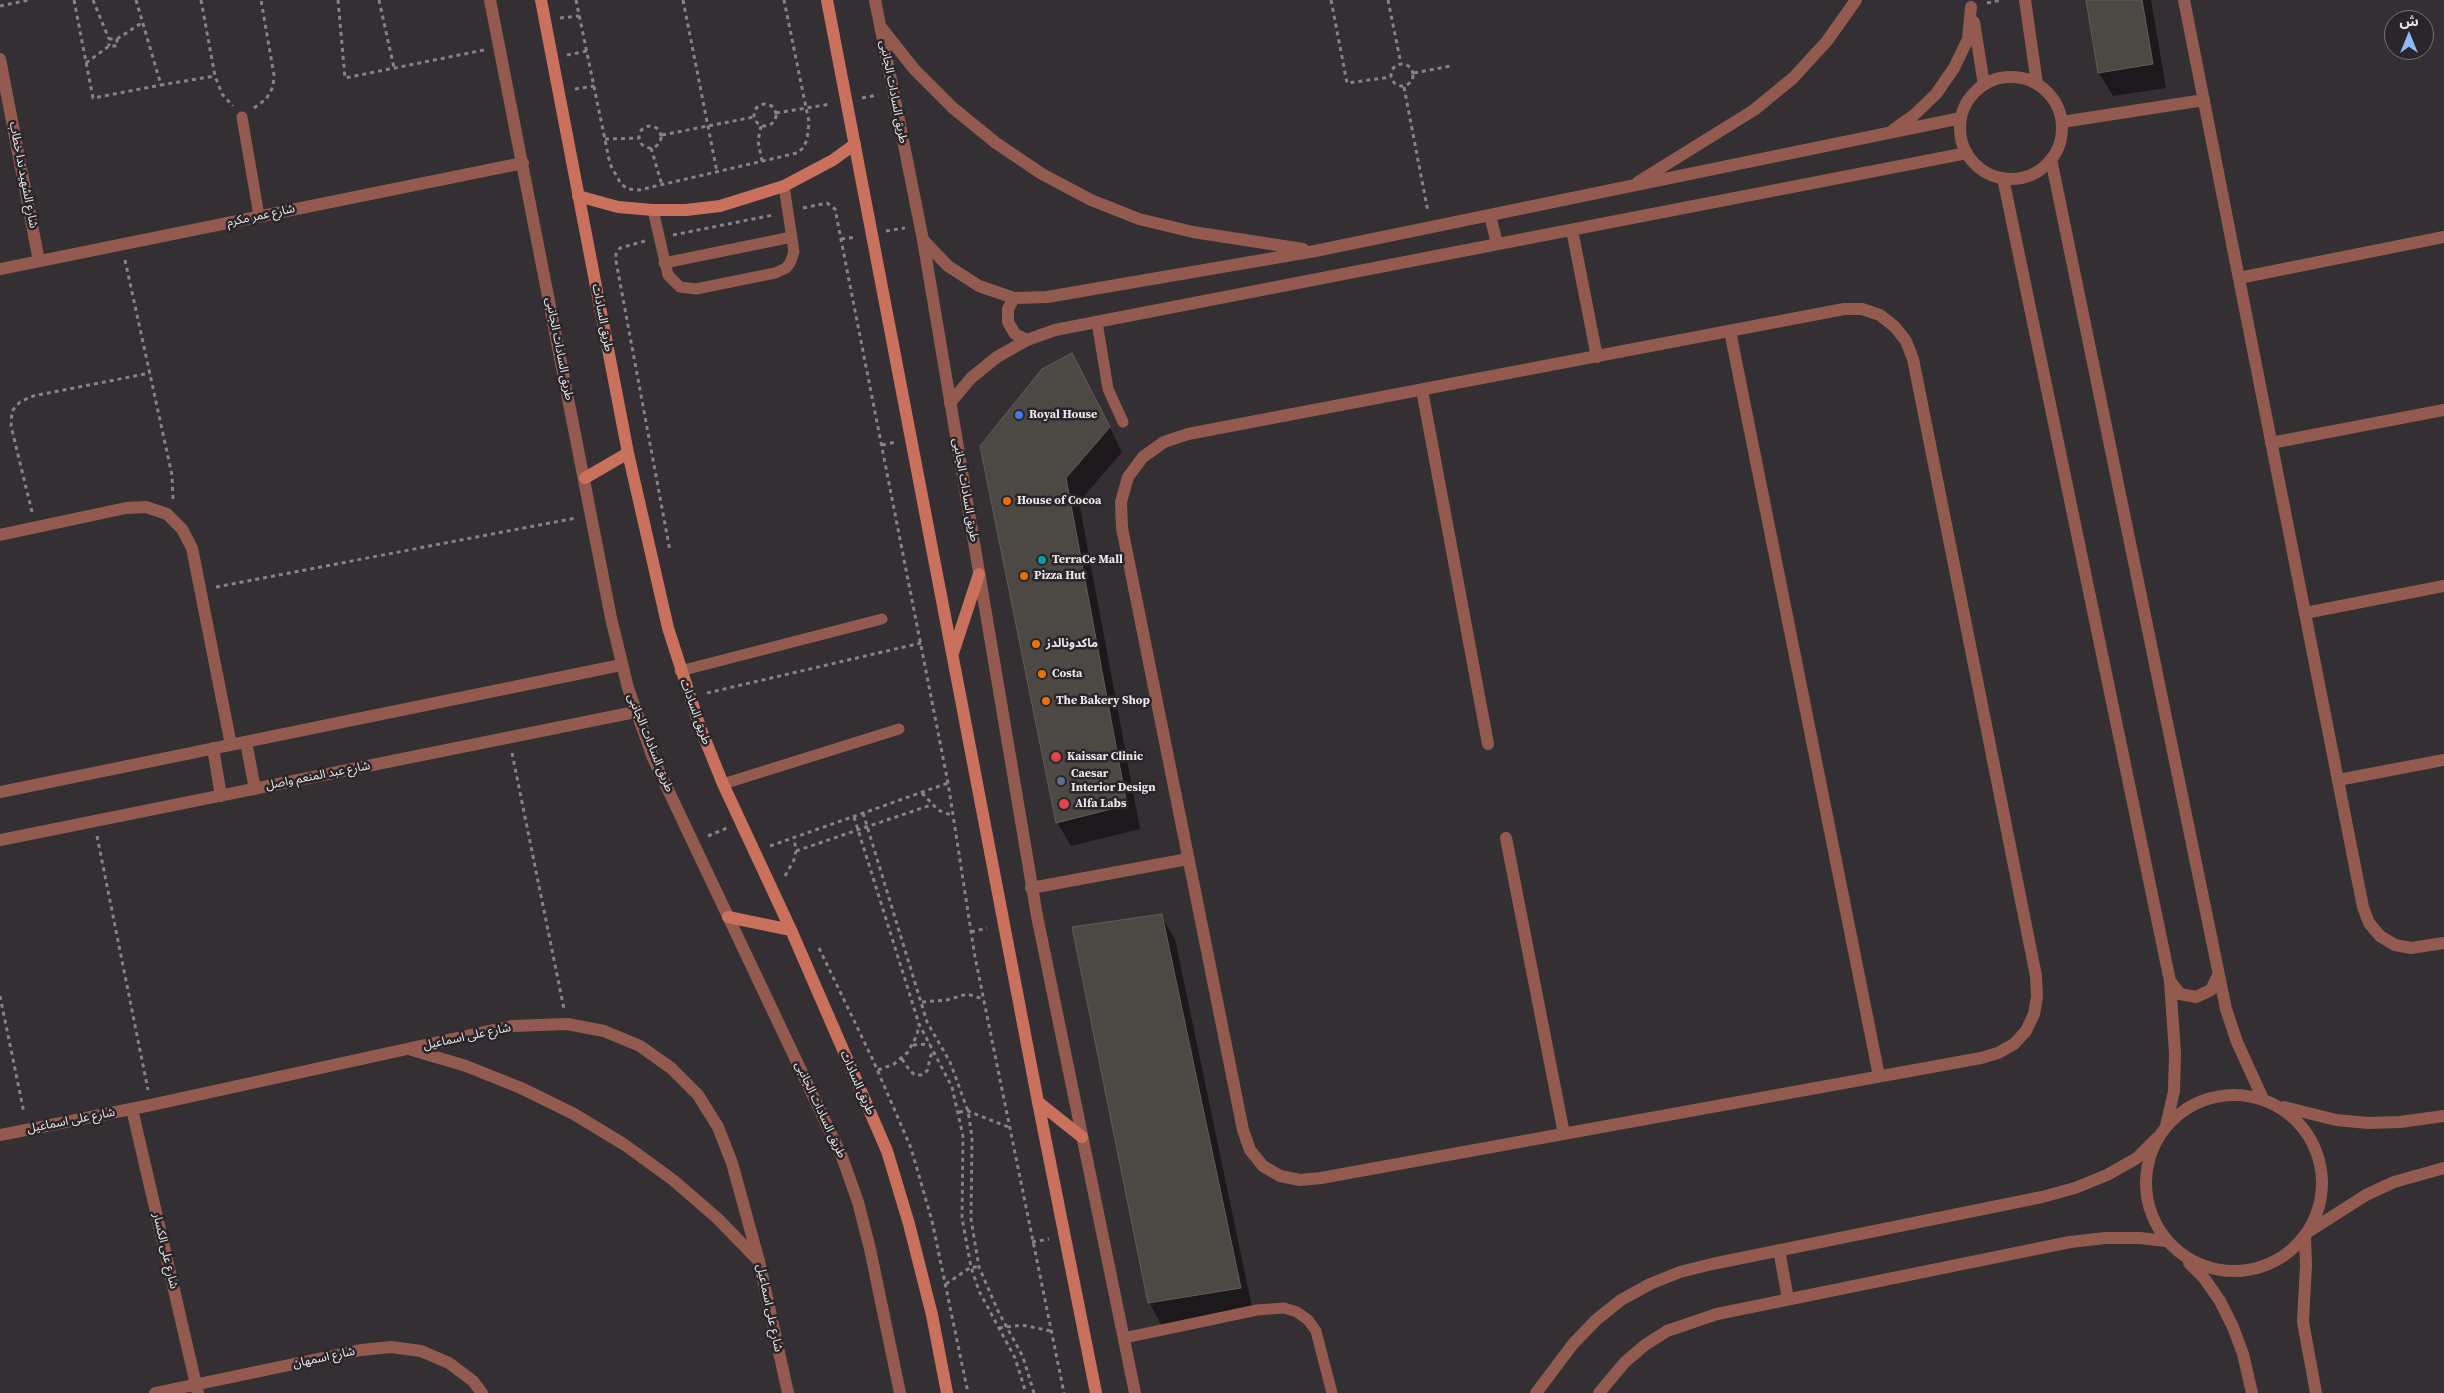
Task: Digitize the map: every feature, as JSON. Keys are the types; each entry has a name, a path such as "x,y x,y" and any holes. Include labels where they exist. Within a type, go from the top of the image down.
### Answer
{"main road":[{"name":"طريق السادات","path":"541,0 628,452 657,585 680,671 723,784 791,930 887,1151 912,1234 932,1315 947,1393"},
{"path":"827,0 1038,1102 1096,1393"},
{"path":"578,196 618,207 653,210 686,210 720,206 752,198 784,186 825,165 855,144"},
{"path":"585,478 628,452"},
{"path":"952,656 979,574"},
{"path":"728,917 791,930"},
{"path":"1038,1102 1082,1137"}],"street":[{"name":"طريق السادات الجانبى","path":"490,0 621,665 635,712 653,758 842,1157 858,1202 870,1249 900,1393"},
{"name":"طريق السادات الجانبى","path":"875,0 922,240 1032,888 1135,1393"},
{"path":"1631,187 1754,110 1793,78 1816,53 1856,0"},
{"path":"2025,0 2036,84"},
{"path":"2184,0 2363,907 2369,923 2380,936 2395,945 2411,948 2444,943"},
{"path":"1888,134 1913,116 1936,94 1954,68 1968,39 1970,3"},
{"path":"1970,3 1984,85"},
{"path":"880,26 914,69 953,108 996,143 1042,174 1091,200 1139,219 1193,232 1315,251"},
{"name":"شارع الشهيد ندا خطاب","path":"0,59 39,261"},
{"path":"2010,77 2036,84 2054,100 2062,122 2060,141 2051,159 2044,166 2030,174 2014,178 2004,178 1979,167 1967,153 1961,136 1961,118 1969,99 1984,85 2010,77"},
{"path":"2062,122 2204,100"},
{"path":"922,240 948,266 979,286 1014,298 1047,297 1315,251 1961,118"},
{"path":"950,403 971,378 997,357 1026,340 1055,330 1967,153"},
{"path":"2051,159 2226,1009 2237,1042 2268,1102 2289,1114 2302,1127 2313,1142 2320,1160 2322,1197 2317,1215 2306,1234 2293,1249 2278,1260 2262,1267 2245,1271 2210,1268 2194,1262 2179,1252"},
{"name":"شارع عمر مكرم","path":"0,269 523,163"},
{"path":"2004,178 2170,981 2174,1015 2174,1091 2166,1126"},
{"path":"1490,215 1497,244"},
{"path":"1572,230 1597,357"},
{"path":"2239,278 2444,237"},
{"path":"1014,298 1008,310 1008,322 1015,334 1026,340"},
{"path":"1844,309 1862,310 1880,316 1895,326 1906,341 1913,359 2036,976 2037,996 2034,1014 2026,1031 2014,1044 1998,1053 1880,1076 1300,1180 1280,1176 1263,1166 1250,1150 1243,1130 1122,528 1121,502 1128,477 1143,457 1164,442 1180,437 1730,331 1844,309"},
{"path":"1730,331 1880,1076"},
{"path":"1422,390 1488,744"},
{"path":"2271,443 2444,410"},
{"path":"0,535 126,508 146,507 166,514 182,528 192,548 231,745"},
{"path":"2305,613 2444,586"},
{"path":"0,792 621,665"},
{"name":"شارع عبد المنعم واصل","path":"0,840 635,712"},
{"path":"246,742 255,789"},
{"path":"213,748 222,796"},
{"path":"2338,780 2444,760"},
{"path":"1506,838 1564,1134"},
{"path":"1032,888 1188,859"},
{"path":"2170,981 2180,994 2196,997 2211,990 2218,974"},
{"name":"شارع على اسماعيل","path":"0,1136 512,1026 567,1024 604,1031 640,1046 671,1068 698,1095 718,1127 732,1163 759,1261 788,1393"},
{"path":"410,1049 494,1077 574,1114 625,1145 673,1180 717,1218 759,1261"},
{"path":"2252,1393 2243,1354 2220,1301 2204,1278 2166,1241 2152,1217 2145,1191 2146,1173 2150,1155 2166,1126 2186,1109 2210,1098 2228,1095 2268,1102 2336,1120 2368,1123 2400,1122 2444,1116"},
{"name":"شارع على الكسار","path":"132,1109 197,1389"},
{"path":"1536,1393 1573,1344 1596,1320 1621,1300 1650,1284 1680,1272 2042,1197 2075,1188 2107,1175 2137,1158 2158,1138"},
{"path":"2306,1234 2366,1195 2394,1182 2444,1168"},
{"path":"2306,1234 2303,1322 2316,1393"},
{"path":"1599,1393 1625,1362 1645,1345 1667,1331 1716,1314 2070,1242 2105,1238 2140,1238 2166,1241"},
{"path":"1779,1250 1788,1299"},
{"name":"شارع اسمهان","path":"155,1393 197,1389 361,1350 391,1347 421,1351 449,1363 473,1381 482,1393"}],"lane":[{"path":"242,117 259,216"},
{"path":"653,210 664,263 673,282 680,287 696,289 786,268 794,252 784,186"},
{"path":"664,263 792,237"},
{"path":"1097,322 1108,389 1123,422"},
{"path":"680,671 882,619"},
{"path":"723,784 899,729"},
{"path":"1124,1338 1271,1307 1284,1308 1297,1312 1308,1320 1316,1331 1332,1393"}],"path":[{"path":"0,6 29,0"},
{"path":"74,0 93,98 215,76"},
{"path":"92,0 110,38 110,46"},
{"path":"136,0 161,85"},
{"path":"201,0 215,76 222,94 242,117 266,98 273,87 274,76 261,0"},
{"path":"338,0 345,78 500,47"},
{"path":"379,0 394,68"},
{"path":"576,0 610,164 621,184 628,189 639,190 797,153 808,140 809,132 784,0"},
{"path":"683,0 717,172"},
{"path":"1331,0 1348,83 1391,77"},
{"path":"1388,0 1400,64"},
{"path":"110,38 116,38 143,22"},
{"path":"86,63 110,46 116,46 116,38"},
{"path":"1400,64 1391,71 1393,83 1404,87 1410,84 1414,73"},
{"path":"1400,64 1411,68 1414,73"},
{"path":"1414,73 1451,66"},
{"path":"1404,87 1430,228"},
{"path":"761,126 772,124 776,113 773,108 763,104 754,111 754,117 761,126 758,141 762,161"},
{"path":"662,136 754,117"},
{"path":"649,125 655,126 662,136 661,142 651,148 646,147 639,138 643,127 649,125"},
{"path":"605,139 639,138"},
{"path":"651,148 662,185"},
{"path":"671,559 616,254 620,248 659,238 827,203 835,209 948,783 983,999 1064,1393"},
{"path":"122,244 172,475 175,498 166,514"},
{"path":"36,528 11,426 12,411 20,402 33,396 150,373"},
{"path":"200,590 592,515"},
{"path":"708,702 704,694 921,642"},
{"path":"509,737 567,1024"},
{"path":"770,846 948,783"},
{"path":"922,793 931,805 953,816"},
{"path":"796,851 931,805"},
{"path":"863,813 928,1022 960,1086 968,1111 972,1137 971,1219 979,1267 987,1290 1023,1356 1034,1393"},
{"path":"854,816 920,1024 952,1087 959,1112 963,1136 962,1218 971,1268 979,1291 1015,1358 1026,1393"},
{"path":"94,821 151,1105"},
{"path":"767,838 774,853"},
{"path":"785,876 790,869 796,851 794,838"},
{"path":"781,868 789,884"},
{"path":"818,945 878,1070 912,1148 922,1179 968,1393"},
{"path":"898,955 906,952"},
{"path":"922,1002 947,1000 967,994 983,999"},
{"path":"0,996 27,1130"},
{"path":"878,1070 902,1059 913,1045 920,1024"},
{"path":"913,1045 930,1044"},
{"path":"902,1059 910,1071 915,1075 921,1075 927,1072 935,1052"},
{"path":"959,1112 968,1111 1008,1127"},
{"path":"946,1284 971,1268 979,1267"},
{"path":"999,1328 1022,1325 1051,1331"}],"building":[{"path":"2086,0 2142,0 2153,64 2098,73"},
{"name":"TerraCe Mall","path":"1072,353 1110,427 1066,478 1127,805 1056,823 980,446 1042,369"},
{"path":"1162,914 1241,1288 1148,1303 1072,927"}],"place":[{"name":"Royal House","path":"1019,415"},
{"name":"House of Cocoa","path":"1007,501"},
{"name":"TerraCe Mall","path":"1042,560"},
{"name":"Pizza Hut","path":"1024,576"},
{"name":"ماكدونالدز","path":"1036,644"},
{"name":"Costa","path":"1042,674"},
{"name":"The Bakery Shop","path":"1046,701"},
{"name":"Kaissar Clinic","path":"1056,757"},
{"name":"Caesar Interior Design","path":"1061,781"},
{"name":"Alfa Labs","path":"1064,804"}]}
